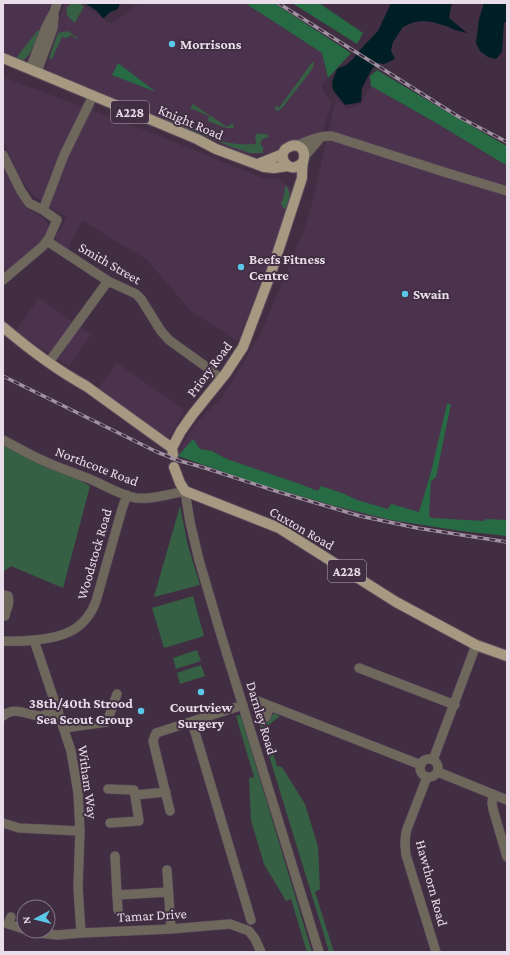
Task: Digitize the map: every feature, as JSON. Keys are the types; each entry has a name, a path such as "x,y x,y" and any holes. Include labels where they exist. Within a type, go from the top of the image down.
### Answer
{"main road":[{"name":"Knight Road","path":"3,58 197,139 216,149 264,167 290,167"},
{"path":"290,167 298,167 304,159 302,149 293,145 285,149 283,154 284,161 290,167 298,189"},
{"path":"258,164 283,154"},
{"name":"Priory Road","path":"50,362 86,386 172,451 181,431 221,379 243,347 271,273 302,178 304,159"},
{"path":"3,327 50,362"},
{"path":"174,467 180,483 185,491"},
{"name":"Cuxton Road","path":"185,491 279,528 396,602 476,645 507,656"}],"street":[{"path":"34,71 52,28 57,3"},
{"path":"42,210 64,155 93,96"},
{"path":"296,146 306,141 321,137 327,136 337,138 444,172 507,190"},
{"path":"304,159 321,137"},
{"path":"3,155 29,203 56,220 47,241 40,249 3,280"},
{"name":"Smith Street","path":"47,241 108,281 137,295 161,331 169,340 221,379"},
{"path":"50,362 108,281"},
{"name":"Northcote Road","path":"3,440 46,462 92,480 116,492 125,499 161,496 185,491"},
{"name":"Darnley Road","path":"185,491 197,551 221,635 319,952"},
{"name":"Woodstock Road","path":"3,641 34,640 60,635 71,631 78,626 92,611 125,499"},
{"path":"3,595 8,596 9,598 5,616"},
{"name":"Witham Way","path":"34,640 71,751 78,793 80,831 78,887 81,933"},
{"path":"433,760 455,705 476,645"},
{"path":"359,668 455,705"},
{"path":"64,728 107,722 117,694"},
{"path":"255,700 421,765"},
{"path":"170,811 153,741 156,733 243,705"},
{"path":"266,717 270,706"},
{"path":"3,716 10,712 19,711 42,716 58,710"},
{"path":"192,722 251,920"},
{"path":"427,760 433,760 438,766 438,772 430,778 427,777 420,771 421,765 427,760"},
{"path":"438,772 507,800"},
{"name":"Hawthorn Road","path":"427,777 405,835 405,845 406,855 436,952"},
{"path":"108,789 134,790 139,821 110,823"},
{"path":"135,795 166,792"},
{"path":"494,794 492,803 493,809 507,857"},
{"path":"3,823 19,828 80,831"},
{"path":"115,856 118,910"},
{"path":"167,870 171,929"},
{"path":"117,895 168,892"},
{"path":"11,917 8,924 16,926"},
{"name":"Tamar Drive","path":"56,935 171,929 230,924 249,931 255,938 261,952"}],"shaded area":[{"path":"3,3 52,3 32,53 27,58 20,58 3,51"},
{"path":"65,3 80,3 111,24 139,3 245,3 322,53 328,78 322,85 325,95 332,102 322,133 268,154 247,155 46,69"},
{"path":"85,3 120,3 118,9 110,12 103,18 97,11"},
{"path":"391,3 453,3 449,18 467,33 432,22 422,21 414,22 403,27 393,42 391,51 395,59 384,64 378,63 372,69 362,88 361,102 345,105 333,90 332,82 337,69 346,65 354,58 378,31"},
{"path":"484,3 507,3 507,21 504,23 502,52 496,59 488,57 480,51 476,43 479,19"},
{"path":"3,77 150,132 263,178 280,179 291,188 291,196 258,294 237,341 191,311 147,260 82,220 67,250 56,245 56,235 67,218 33,195 18,175 3,141"},
{"path":"371,86 507,165 507,531 367,520 177,454 196,423 223,396 260,335 304,230 311,208 336,99 347,109 361,104"},
{"path":"3,166 26,208 43,218 50,226 42,240 3,275"},
{"path":"39,298 91,335 69,366 15,332"},
{"path":"117,363 185,410 168,439 97,390"}],"green space":[{"path":"72,3 80,3 84,7 75,23 67,14 67,7"},
{"path":"245,3 274,3 351,53 328,78 322,53"},
{"path":"292,3 319,3 363,33 357,44"},
{"path":"38,30 40,31 30,53 23,61 3,55 3,52 16,58"},
{"path":"68,31 78,38 77,39 71,35 67,38 62,37 52,59 49,58 58,33"},
{"path":"313,61 314,64 311,71 282,108 278,111 275,109 276,105 279,108"},
{"path":"118,63 156,92 112,75"},
{"path":"377,70 507,146 507,165 371,86 370,76"},
{"path":"193,104 227,127 231,124 234,125 233,128 224,127 208,121 209,116 190,108"},
{"path":"165,117 224,142 256,144 255,135 265,134 269,136 261,142 263,153 250,153 166,120"},
{"path":"286,185 288,188 289,200 286,209 283,208 281,204"},
{"path":"447,404 451,404 436,477 431,481 429,516 432,518 484,521 486,519 507,520 507,536 461,531 391,520 258,484 178,456 193,439 200,449 212,451 227,459 318,491 321,486 357,500 388,509 391,504 419,512 431,472"},
{"path":"3,439 90,486 63,588 11,566 3,572"},
{"path":"180,506 188,546 200,585 154,597"},
{"path":"193,596 204,636 164,648 152,608"},
{"path":"197,650 201,661 176,669 173,658"},
{"path":"201,665 205,676 180,684 177,673"},
{"path":"257,706 265,710 269,720 274,713 280,716 266,727 277,766 282,767 305,804 318,847 320,889 315,892 334,952 329,952 255,710"},
{"path":"236,716 241,716 312,952 307,952 291,899 286,901 264,864 251,820 249,778 254,777"}],"railway":[{"path":"278,3 459,117 507,142"},
{"path":"3,376 157,452 180,461 360,516 417,528 507,542"}],"place":[{"name":"Morrisons","path":"172,44"},
{"name":"Beefs Fitness Centre","path":"241,267"},
{"name":"Swain","path":"405,294"},
{"name":"Courtview Surgery","path":"201,692"},
{"name":"38th/40th Strood Sea Scout Group","path":"141,711"}]}
